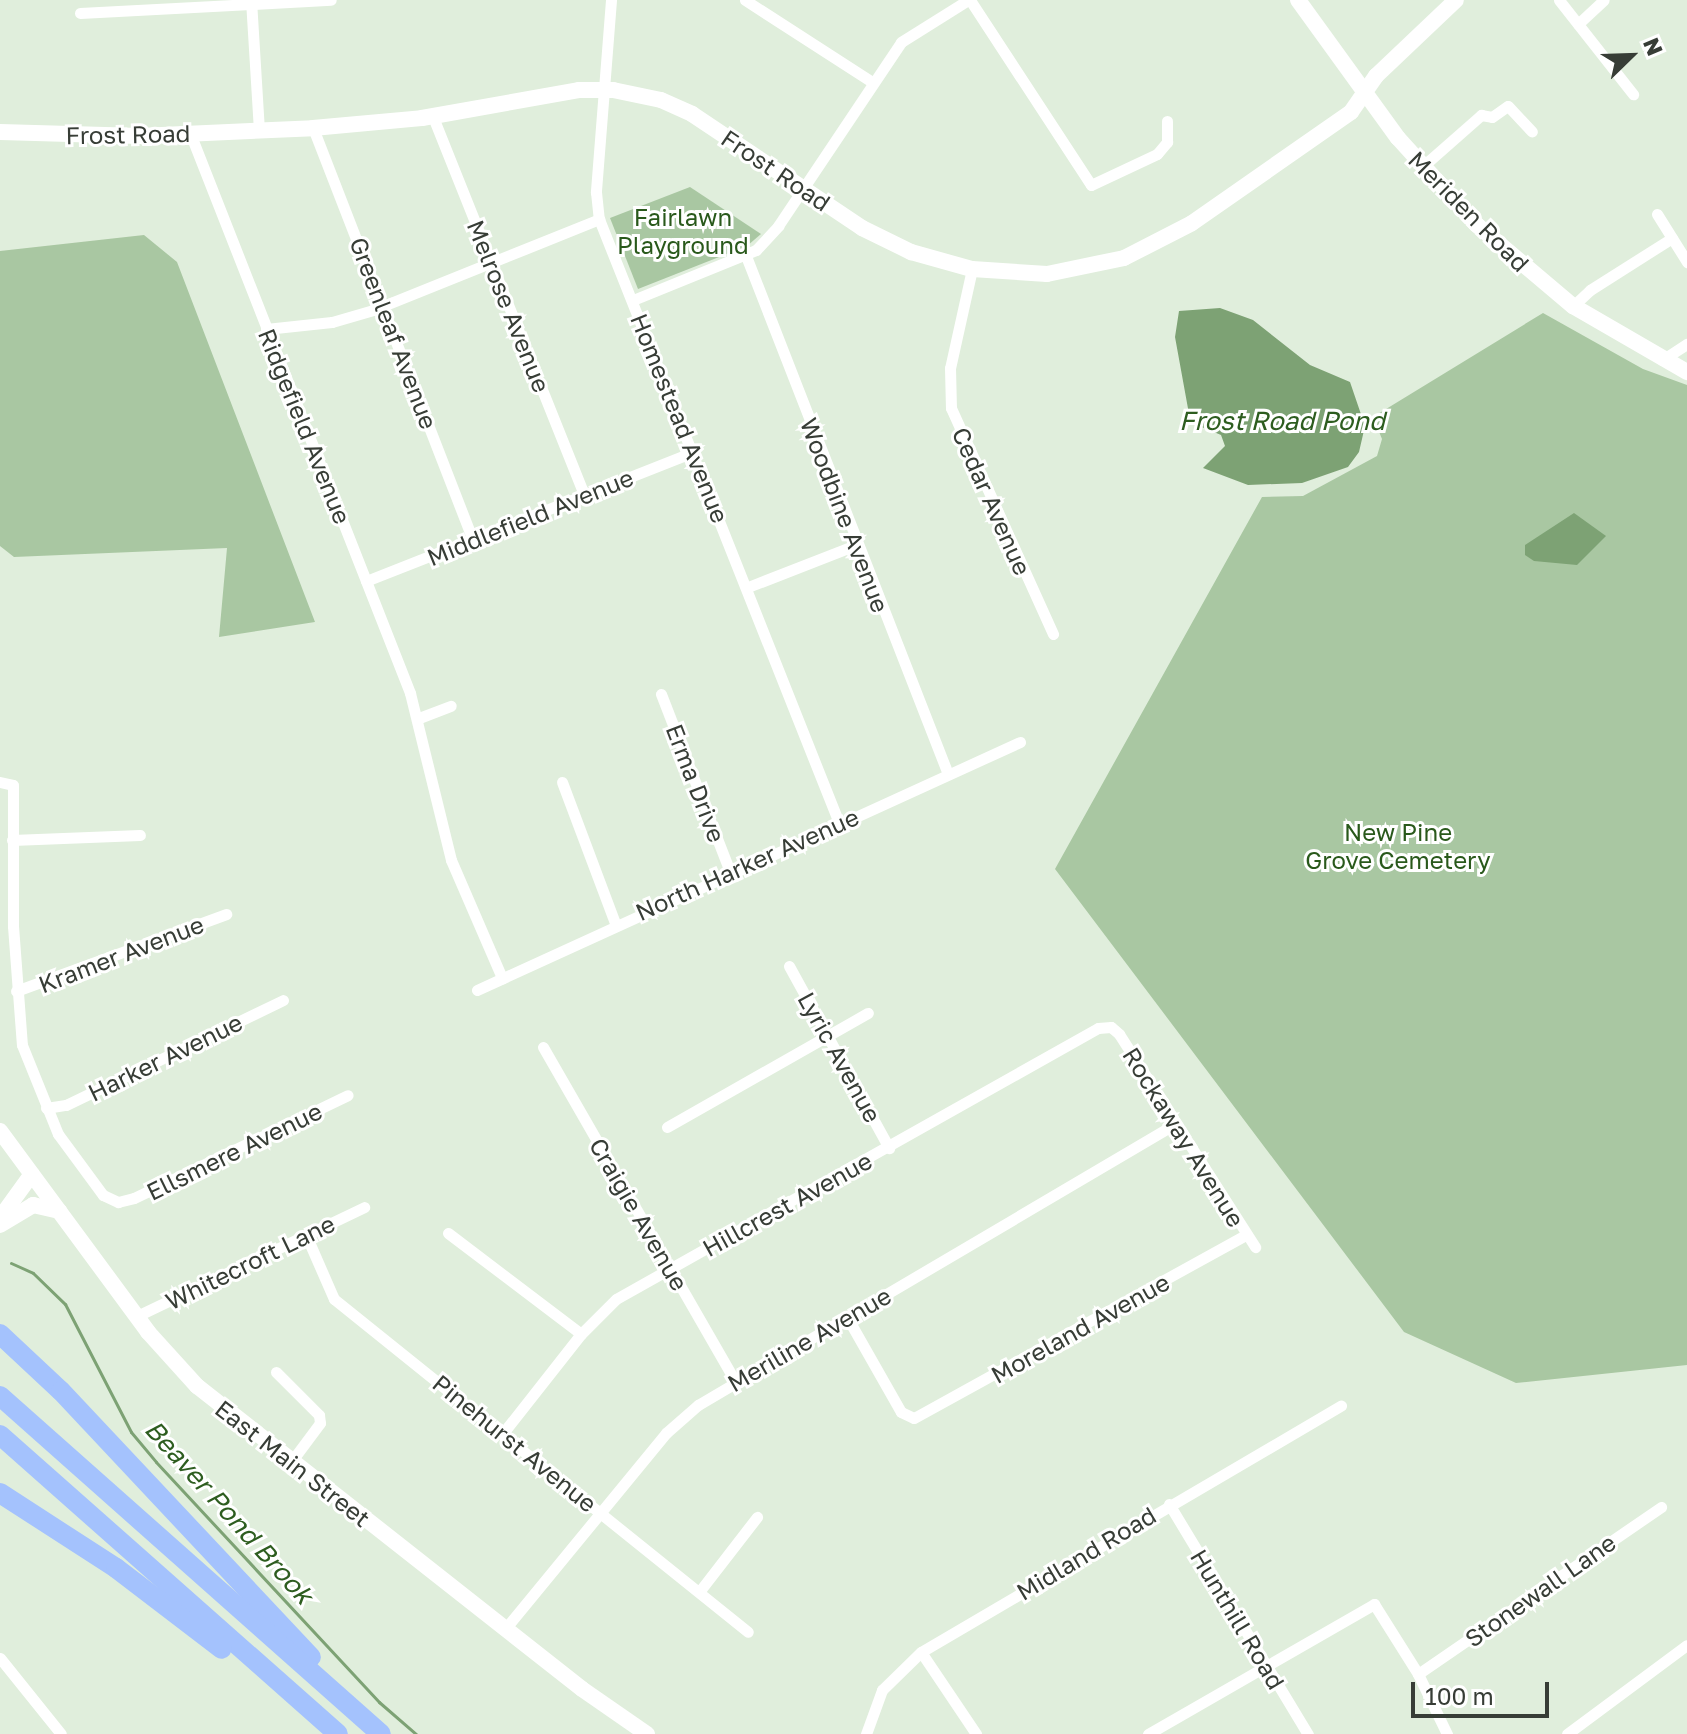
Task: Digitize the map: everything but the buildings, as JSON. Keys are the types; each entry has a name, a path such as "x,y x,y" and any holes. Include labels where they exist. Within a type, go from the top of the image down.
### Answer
{"highway":[{"path":"0,1334 61,1391 278,1621 316,1663 331,1690"},
{"path":"0,1396 381,1734"},
{"path":"0,1435 338,1734"},
{"path":"0,1493 150,1593 286,1702 312,1712"}],"main road":[{"name":"Meriden Road","path":"1298,0 1422,167 1497,244 1573,306 1687,372"},
{"name":"Frost Road","path":"0,132 190,133 313,128 433,117 605,90 679,107 890,243 972,269 1047,274 1091,267 1141,250 1192,223 1351,112 1365,93 1456,0"},
{"name":"East Main Street","path":"0,1131 137,1316 191,1380 505,1629 647,1734"},
{"path":"0,1218 32,1174"},
{"path":"0,1225 33,1205 59,1211"}],"street":[{"path":"80,13 331,0"},
{"name":"Homestead Avenue","path":"611,0 599,219 748,587 839,823"},
{"path":"745,0 872,82"},
{"path":"633,300 746,256 778,226 872,82 915,30 969,0 1091,185 1157,154 1167,142 1167,121"},
{"path":"1559,0 1633,94"},
{"path":"1578,24 1604,0"},
{"path":"251,3 259,130"},
{"path":"1422,167 1481,115 1492,117 1508,106 1532,132"},
{"name":"Melrose Avenue","path":"433,117 584,495"},
{"name":"Greenleaf Avenue","path":"313,128 473,540"},
{"name":"Ridgefield Avenue","path":"190,133 419,718 451,860 502,978"},
{"path":"1657,214 1687,262"},
{"path":"266,329 332,322 384,305 599,219"},
{"path":"1573,306 1590,290 1672,238"},
{"name":"Woodbine Avenue","path":"746,256 856,545 948,774"},
{"name":"Cedar Avenue","path":"972,269 950,368 951,408 1053,634"},
{"path":"1662,360 1687,344"},
{"name":"Middlefield Avenue","path":"366,581 693,452"},
{"path":"748,587 856,545"},
{"name":"Erma Drive","path":"661,694 730,872"},
{"path":"419,718 451,706"},
{"name":"North Harker Avenue","path":"477,990 615,923 1020,742"},
{"path":"0,782 13,785 16,991 22,1045 46,1108"},
{"path":"562,782 615,923"},
{"path":"12,840 140,835"},
{"name":"Kramer Avenue","path":"16,991 226,914"},
{"name":"Lyric Avenue","path":"789,966 889,1148"},
{"name":"Harker Avenue","path":"46,1108 66,1105 283,1000"},
{"path":"667,1127 868,1013"},
{"name":"Rockaway Avenue","path":"1111,1027 1255,1247"},
{"name":"Hillcrest Avenue","path":"503,1433 581,1334 616,1299 1098,1028 1111,1027"},
{"name":"Craigie Avenue","path":"543,1047 735,1381"},
{"name":"Ellsmere Avenue","path":"46,1108 88,1176 103,1195 118,1202 348,1095"},
{"name":"Meriline Avenue","path":"505,1629 666,1433 735,1381 1175,1124"},
{"name":"Whitecroft Lane","path":"137,1316 364,1207"},
{"path":"448,1233 581,1334"},
{"name":"Pinehurst Avenue","path":"306,1235 334,1299 748,1632"},
{"name":"Moreland Avenue","path":"847,1317 901,1412 914,1418 1245,1235"},
{"path":"276,1372 319,1415 320,1423 291,1462"},
{"name":"Midland Road","path":"866,1734 882,1690 921,1652 1341,1406"},
{"name":"Hunthill Road","path":"1169,1504 1308,1734"},
{"name":"Stonewall Lane","path":"1418,1674 1661,1507"},
{"path":"699,1592 757,1517"},
{"path":"1148,1734 1374,1604 1418,1674 1447,1734"},
{"path":"1567,1734 1687,1645"},
{"path":"921,1652 976,1734"},
{"path":"0,1658 61,1734"}],"green space":[{"name":"Fairlawn Playground","path":"690,187 761,234 747,246 638,289 610,218"},
{"path":"144,235 177,262 315,622 219,637 227,548 14,557 0,546 0,251"},
{"name":"New Pine Grove Cemetery","path":"1543,313 1643,369 1687,385 1687,1365 1516,1383 1404,1332 1055,869 1262,497 1303,496 1377,456 1382,439 1373,417"}],"water":[{"name":"Frost Road Pond","path":"1220,308 1253,320 1310,365 1350,382 1365,426 1359,452 1348,467 1302,483 1248,485 1203,468 1225,446 1221,435 1197,425 1189,414 1175,337 1179,311"},
{"path":"1574,513 1606,536 1577,565 1534,561 1525,555 1525,545"}],"waterway":[{"name":"Beaver Pond Brook","path":"11,1263 33,1273 65,1304 131,1432 156,1462 379,1702 416,1734"}]}
